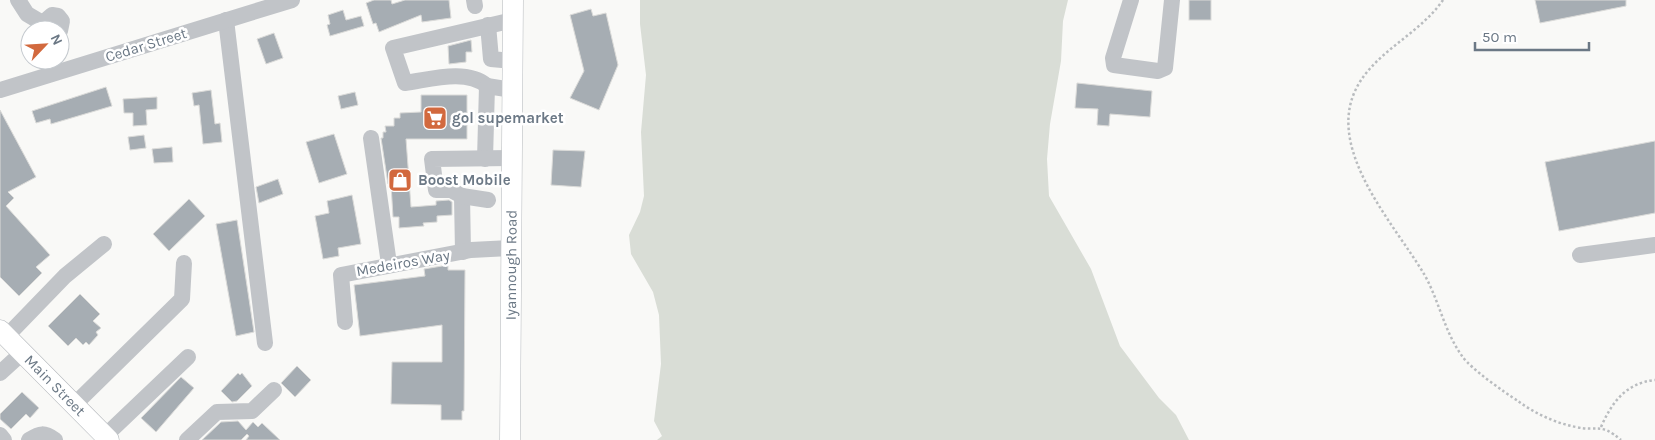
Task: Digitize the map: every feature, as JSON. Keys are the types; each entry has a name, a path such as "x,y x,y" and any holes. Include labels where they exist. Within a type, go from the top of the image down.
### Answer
{"main road":[{"name":"Iyannough Road","path":"510,440 513,0"},
{"name":"Main Street","path":"3,333 10,364 74,404 107,438"}],"street":[{"path":"18,0 27,14 35,20"},
{"name":"Cedar Street","path":"70,62 292,0"},
{"path":"1131,0 1113,58 1114,65 1158,72 1164,68 1172,0"},
{"path":"48,20 49,16 58,16 60,20"},
{"path":"226,20 264,343"},
{"path":"513,20 393,48 405,83 455,76 480,79 487,86 513,90"},
{"path":"488,25 490,59 513,61"},
{"name":"Cedar Street","path":"0,90 48,70"},
{"path":"485,159 487,86"},
{"path":"371,138 389,264"},
{"path":"488,200 462,196 451,190 436,190 432,159 511,158"},
{"path":"462,196 463,252"},
{"path":"3,333 65,276 104,244"},
{"path":"1580,255 1655,245"},
{"name":"Medeiros Way","path":"344,322 341,274 463,252 511,248"},
{"path":"74,404 182,299 184,263"},
{"path":"107,438 188,358"},
{"path":"188,440 217,412 252,411 274,390"},
{"path":"29,440 39,434 46,434 55,440"},
{"path":"0,435 4,440"}],"path":[{"path":"1443,0 1434,14 1417,30 1370,68 1355,91 1349,111 1348,126 1351,146 1362,175 1391,226 1424,275 1448,334 1463,358 1517,401 1544,416 1576,428 1600,427 1610,431 1621,440"},
{"path":"1600,427 1614,403 1624,392 1641,382 1655,380"}],"shaded area":[{"path":"640,0 1068,0 1063,21 1061,61 1050,124 1047,159 1049,196 1091,269 1120,346 1159,398 1176,415 1189,440 657,440 662,436 654,421 661,364 659,315 653,292 631,254 629,235 640,212 644,196 641,132 646,75 640,24"}],"building":[{"path":"374,0 391,0 392,4 405,0 449,0 451,18 422,22 421,15 379,32 376,23 373,24 366,3"},
{"path":"1189,0 1211,0 1211,20 1189,20"},
{"path":"1535,0 1626,0 1626,6 1540,23"},
{"path":"591,9 593,16 606,13 618,65 599,110 570,98 584,71 570,15"},
{"path":"343,10 346,20 361,16 364,26 330,36 327,25 330,24 328,15"},
{"path":"274,33 283,58 266,64 257,39"},
{"path":"471,40 472,52 466,52 466,62 449,64 448,46"},
{"path":"1077,83 1152,91 1150,117 1110,114 1109,126 1097,125 1098,109 1075,108"},
{"path":"106,87 112,106 51,124 50,119 36,123 32,111"},
{"path":"211,90 215,124 220,123 222,142 203,144 199,105 194,106 192,93"},
{"path":"355,92 358,105 341,109 338,96"},
{"path":"421,95 467,95 467,139 406,139 411,207 436,205 436,201 449,200 452,202 452,215 437,216 437,222 423,223 424,226 399,228 399,217 393,217 391,184 388,184 381,138 383,138 383,132 386,132 385,126 394,126 394,118 400,118 400,113 421,112"},
{"path":"157,97 157,109 146,110 147,125 133,126 133,113 124,113 123,99"},
{"path":"0,110 36,177 8,192 14,198 6,206 50,255 36,267 42,273 19,296 0,277"},
{"path":"334,134 347,174 319,183 306,142"},
{"path":"144,135 146,148 130,150 128,137"},
{"path":"1655,141 1655,213 1559,231 1545,162"},
{"path":"172,147 173,162 154,163 152,149"},
{"path":"553,150 585,151 581,187 551,185"},
{"path":"278,179 283,194 259,203 256,187"},
{"path":"352,195 361,244 338,248 339,256 323,259 315,216 329,213 327,201"},
{"path":"189,199 205,216 169,251 153,234"},
{"path":"237,220 254,332 236,336 216,224"},
{"path":"448,265 448,270 465,270 464,411 462,411 462,420 441,420 441,405 391,404 392,362 442,362 442,325 360,336 354,285 425,276 424,269"},
{"path":"80,294 100,314 93,321 101,328 96,332 98,335 89,345 86,342 83,345 76,338 68,346 48,326"},
{"path":"297,366 311,380 295,397 281,383"},
{"path":"238,373 240,375 242,373 252,386 237,401 232,402 221,391"},
{"path":"181,377 194,388 156,432 141,418"},
{"path":"22,392 39,408 30,418 26,414 11,429 0,419 0,414"},
{"path":"238,421 246,430 253,422 258,427 262,423 280,440 246,440 249,436 247,434 241,440 202,440 221,422"}],"place":[{"name":"gol supemarket","path":"435,118"},
{"name":"Boost Mobile","path":"400,180"}]}
